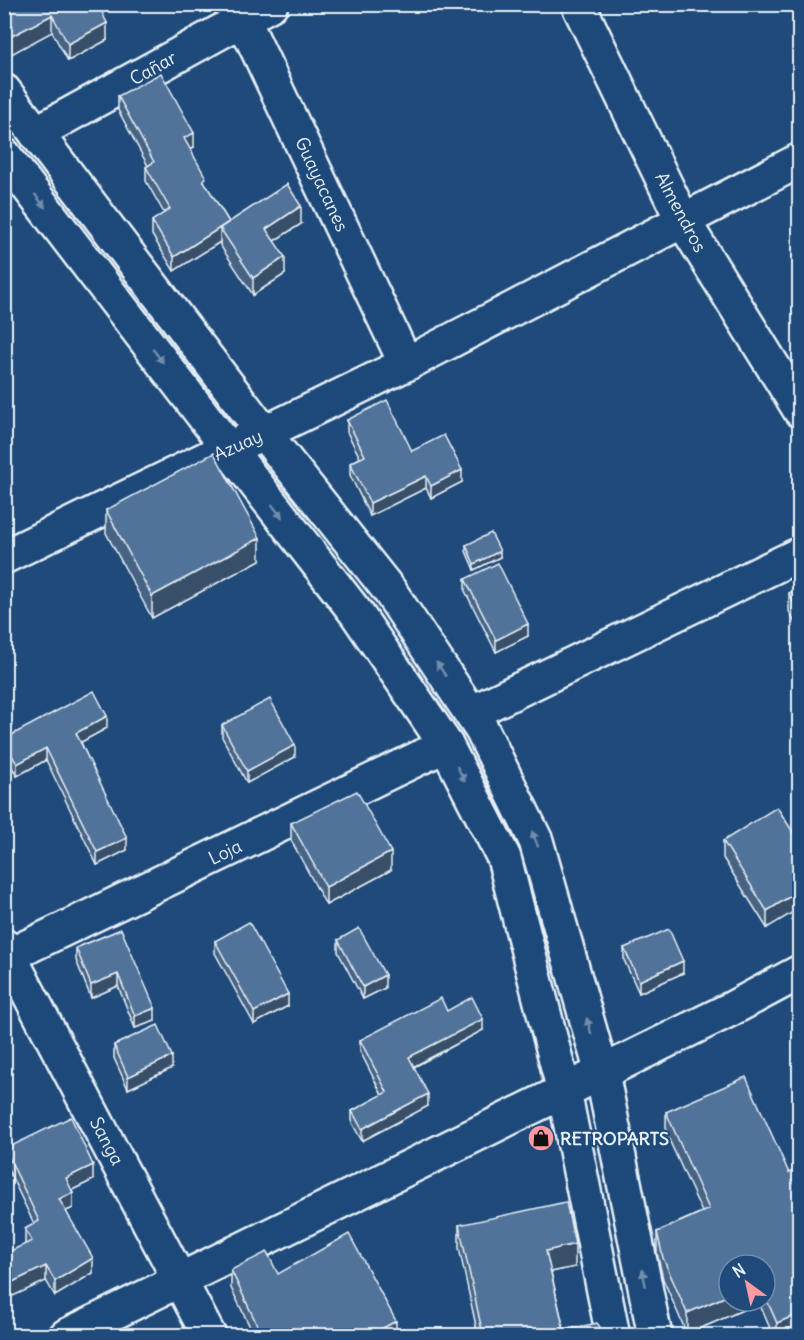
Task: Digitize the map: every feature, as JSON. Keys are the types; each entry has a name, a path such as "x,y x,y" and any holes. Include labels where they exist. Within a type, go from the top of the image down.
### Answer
{"street":[{"name":"Almendros","path":"578,4 682,219 800,410"},
{"name":"Cañar","path":"36,133 250,9"},
{"name":"Guayacanes","path":"250,9 406,364"},
{"path":"4,91 264,433 389,590 482,730 536,841 602,1072 655,1335"},
{"path":"4,155 357,614 447,745 504,858 564,1091 613,1335"},
{"name":"Azuay","path":"4,557 406,364 682,219 800,160"},
{"path":"471,713 800,554"},
{"name":"Loja","path":"6,953 447,745"},
{"name":"Sanga","path":"6,953 209,1335"},
{"path":"66,1335 729,1010 800,972"}],"building":[{"path":"4,4 98,4 107,23 68,44 52,15 4,40"},
{"path":"161,73 194,133 184,138 206,178 203,180 229,222 174,257 152,221 170,209 146,167 154,162 118,96"},
{"path":"287,184 301,206 266,229 285,257 253,278 220,228"},
{"path":"387,400 412,451 444,435 462,470 431,486 426,476 370,503 350,463 365,456 347,420"},
{"path":"214,453 260,538 152,596 106,510"},
{"path":"491,533 500,551 474,564 466,545"},
{"path":"498,563 528,624 496,640 465,579"},
{"path":"800,588 800,616 789,593"},
{"path":"94,691 107,716 76,733 127,838 97,852 46,748 17,764 4,741"},
{"path":"270,699 295,745 247,771 222,725"},
{"path":"357,791 391,852 326,887 291,823"},
{"path":"777,807 800,843 800,890 767,911 723,841"},
{"path":"249,922 288,994 254,1012 215,941"},
{"path":"359,928 385,975 363,987 338,940"},
{"path":"121,929 155,1008 135,1016 118,974 91,985 76,948"},
{"path":"669,929 683,961 639,981 624,948"},
{"path":"472,997 483,1019 409,1057 428,1094 362,1129 352,1111 387,1092 360,1040 441,998 447,1011"},
{"path":"158,1025 172,1056 128,1077 114,1045"},
{"path":"746,1077 789,1173 800,1168 800,1313 777,1323 773,1313 777,1313 777,1253 717,1253 717,1300 687,1313 663,1258 657,1232 709,1209 666,1112"},
{"path":"71,1117 93,1165 66,1178 73,1193 59,1199 93,1258 55,1281 46,1266 4,1286 4,1254 32,1241 25,1229 39,1221 5,1149"},
{"path":"566,1202 575,1244 546,1251 564,1330 597,1323 602,1335 483,1335 459,1225"},
{"path":"349,1234 396,1321 370,1335 262,1335 231,1270 267,1252 278,1274"}],"place":[{"name":"RETROPARTS","path":"541,1138"}]}
